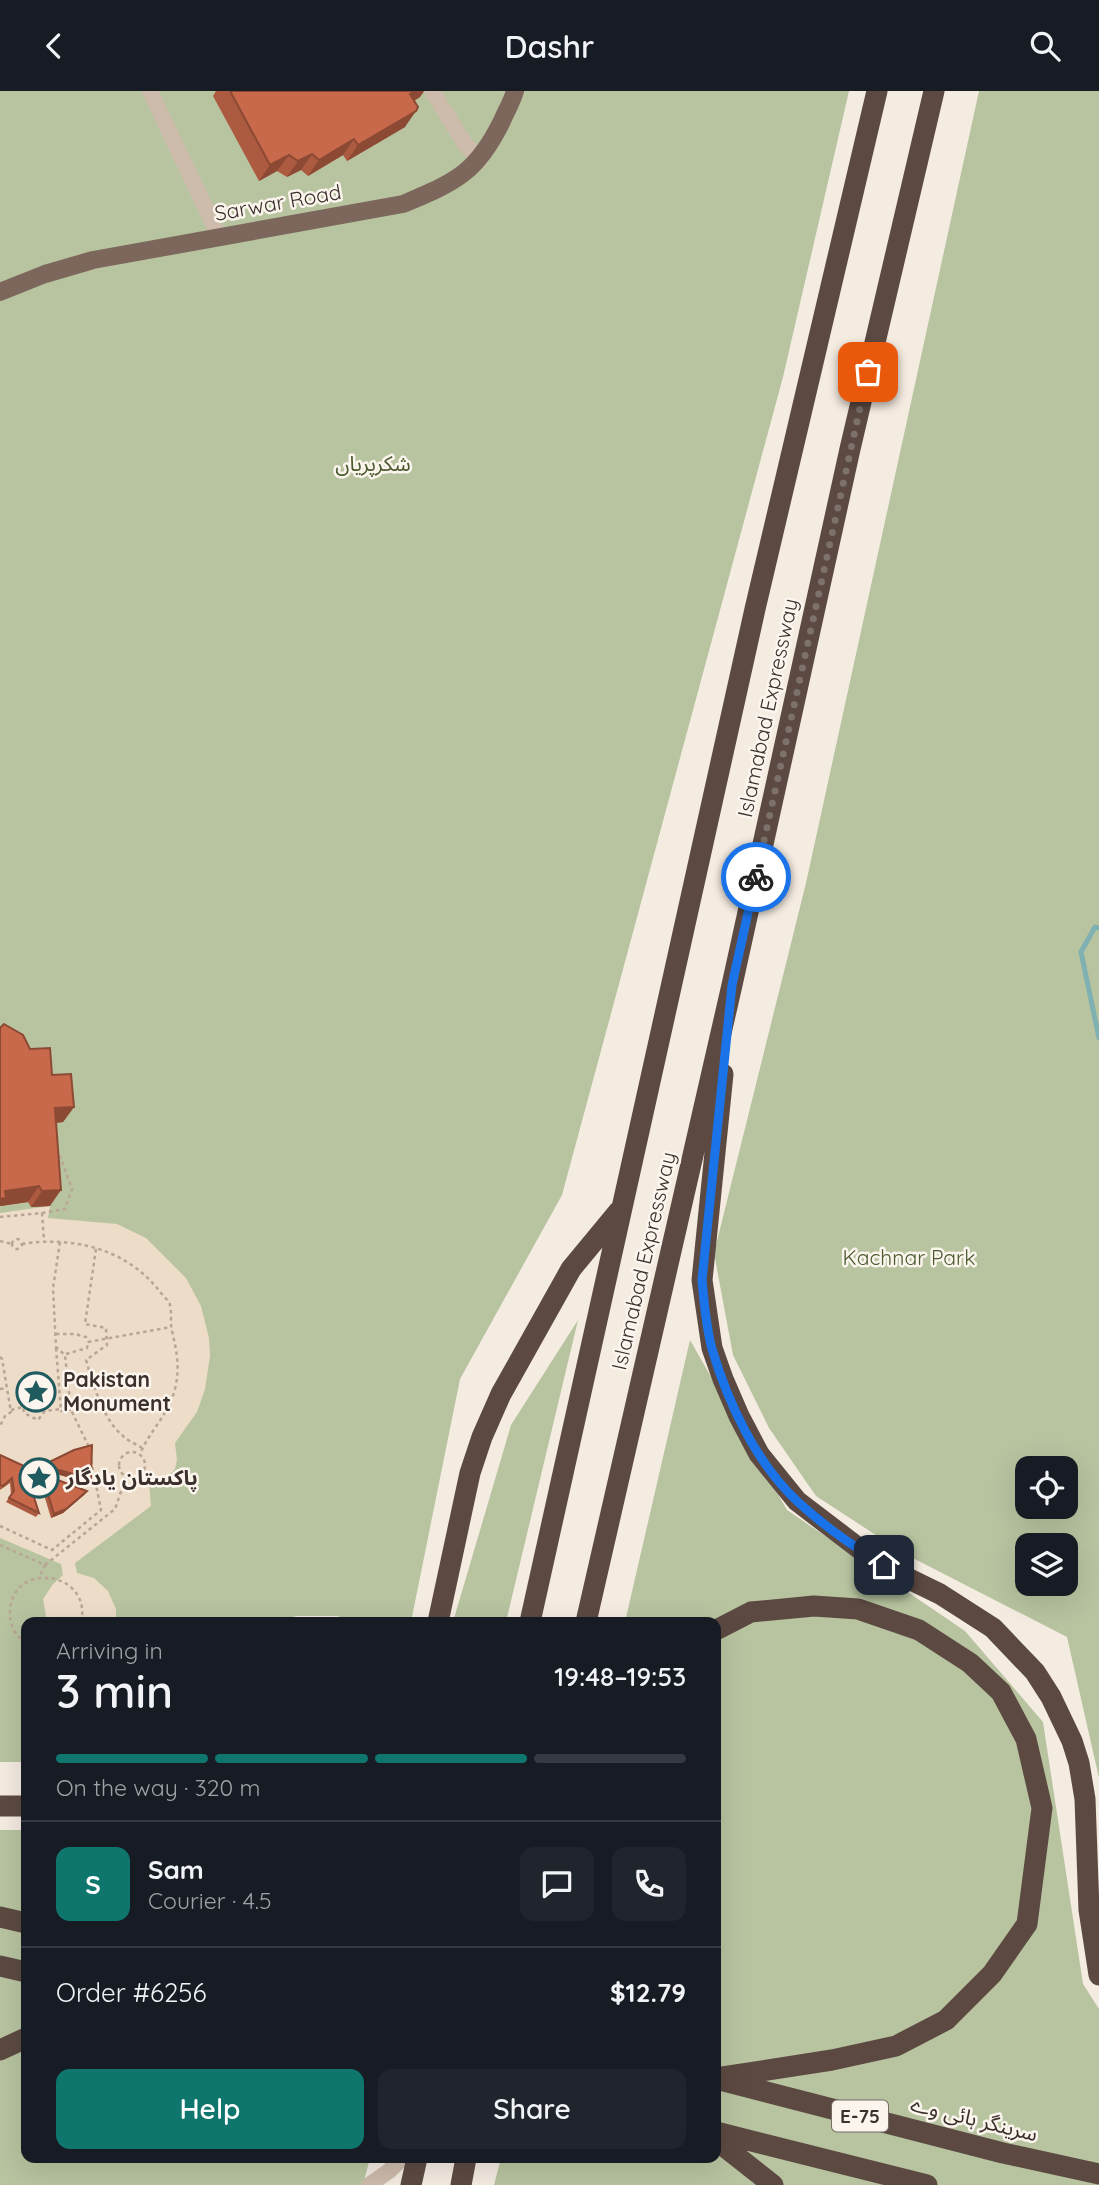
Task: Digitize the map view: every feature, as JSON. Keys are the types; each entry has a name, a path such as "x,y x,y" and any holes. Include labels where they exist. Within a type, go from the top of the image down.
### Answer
{"highway":[{"name":"Islamabad Expressway","path":"531,1617 755,609 877,91"},
{"name":"Islamabad Expressway","path":"587,1617 732,985 850,449 934,91"},
{"path":"732,985 702,1280 712,1347 723,1379 759,1454 797,1501 869,1556 940,1594 993,1628 1035,1672 1051,1697 1072,1741 1079,1763 1085,1799 1089,1910 1099,1975"},
{"path":"439,1617 470,1473 501,1394 571,1269 624,1206"},
{"path":"721,1627 751,1612 814,1606 858,1609 919,1630 970,1663 1001,1692 1026,1739 1042,1808 1037,1864 1027,1924 992,1974 946,2020 896,2046 832,2060 721,2078"},
{"path":"0,1806 21,1806"},
{"path":"0,1917 21,1922"},
{"path":"0,1966 21,1971"},
{"path":"0,2050 21,2040"},
{"name":"سرینگر ہائی وے","path":"721,2080 1003,2153 1099,2174"},
{"name":"E-75","path":"721,2133 927,2185"},
{"path":"721,2144 773,2185"},
{"path":"411,2185 416,2163"},
{"path":"461,2185 465,2163"}],"main road":[{"name":"Sarwar Road","path":"0,292 45,274 93,260 403,204 447,185 469,171 480,160 515,91"}],"lane":[{"path":"150,91 219,236"},
{"path":"432,91 465,144 480,160"},
{"path":"369,2185 397,2163"}],"path":[{"path":"0,1217 65,1209 72,1189 55,1143"},
{"path":"42,1213 44,1240"},
{"path":"12,1244 17,1240 22,1244"},
{"path":"0,1241 12,1244 14,1249 22,1244 44,1240 60,1242 123,1257 150,1280 170,1304 171,1327 179,1364 174,1389 165,1416 139,1454"},
{"path":"60,1242 53,1288 61,1409"},
{"path":"96,1249 85,1325 106,1328 107,1345 86,1360 96,1395 121,1435 142,1448"},
{"path":"88,1342 171,1327"},
{"path":"55,1334 86,1337 87,1347 65,1355"},
{"path":"0,1526 52,1550 101,1510 87,1440 71,1410 65,1355 56,1347"},
{"path":"0,1357 11,1410"},
{"path":"58,1383 68,1384"},
{"path":"0,1389 7,1388"},
{"path":"0,1426 11,1410 23,1407 24,1413 38,1420 45,1411 71,1410"},
{"path":"0,1415 5,1416"},
{"path":"131,1451 139,1454 144,1461 144,1470 138,1477 126,1477 119,1471 120,1458 131,1451"},
{"path":"39,1578 45,1565 115,1509 126,1477"},
{"path":"0,1545 45,1565"},
{"path":"21,1639 12,1628 10,1605 23,1585 39,1578 58,1579 76,1593 81,1604 81,1617"}],"green space":[{"name":"شکرپریاں","path":"0,91 849,91 783,377 562,1195 460,1379 412,1617 21,1617 21,1762 0,1762"},
{"name":"Kachnar Park","path":"979,91 1099,91 1099,1778 1067,1637 905,1554 816,1496 769,1428 733,1355 714,1253 806,883"},
{"path":"578,1320 507,1617 454,1617 511,1425"},
{"path":"690,1340 787,1510 965,1631 1043,1722 1083,1984 1099,2009 1099,2185 494,2185 500,2163 721,2163 721,1617 626,1617"},
{"path":"0,1830 21,1830 21,2163 369,2163 363,2185 0,2185"}],"shaded area":[{"path":"50,1206 48,1218 117,1224 146,1238 186,1278 201,1306 209,1338 210,1356 205,1389 197,1412 175,1443 175,1469 169,1475 149,1482 151,1506 75,1563 77,1573 94,1578 108,1591 116,1609 116,1617 46,1617 43,1599 63,1575 61,1564 0,1538 0,1213"}],"building":[{"path":"230,91 415,91 410,94 418,107 416,111 358,145 354,139 319,160 312,154 298,161 289,155 270,165"},
{"path":"4,1024 23,1035 30,1049 50,1048 52,1075 71,1074 74,1107 55,1108 61,1190 42,1191 39,1186 5,1191 6,1198 0,1199 0,1028"},
{"path":"92,1445 91,1479 45,1464 74,1450"},
{"path":"0,1455 26,1467 39,1513 9,1498 14,1491 12,1478 3,1486 0,1485"},
{"path":"42,1474 87,1491 66,1509 54,1514"}],"waterway":[{"path":"1099,928 1095,927 1081,952 1099,1038"}],"way so far":[{"path":"756,877 868,372"}],"place":[{"name":"Pakistan Monument","path":"36,1392"},
{"name":"پاکستان یادگار","path":"39,1478"}],"route":[{"path":"756,877 732,985 702,1280 708,1327 723,1379 759,1454 797,1501 842,1537 884,1565"}]}
